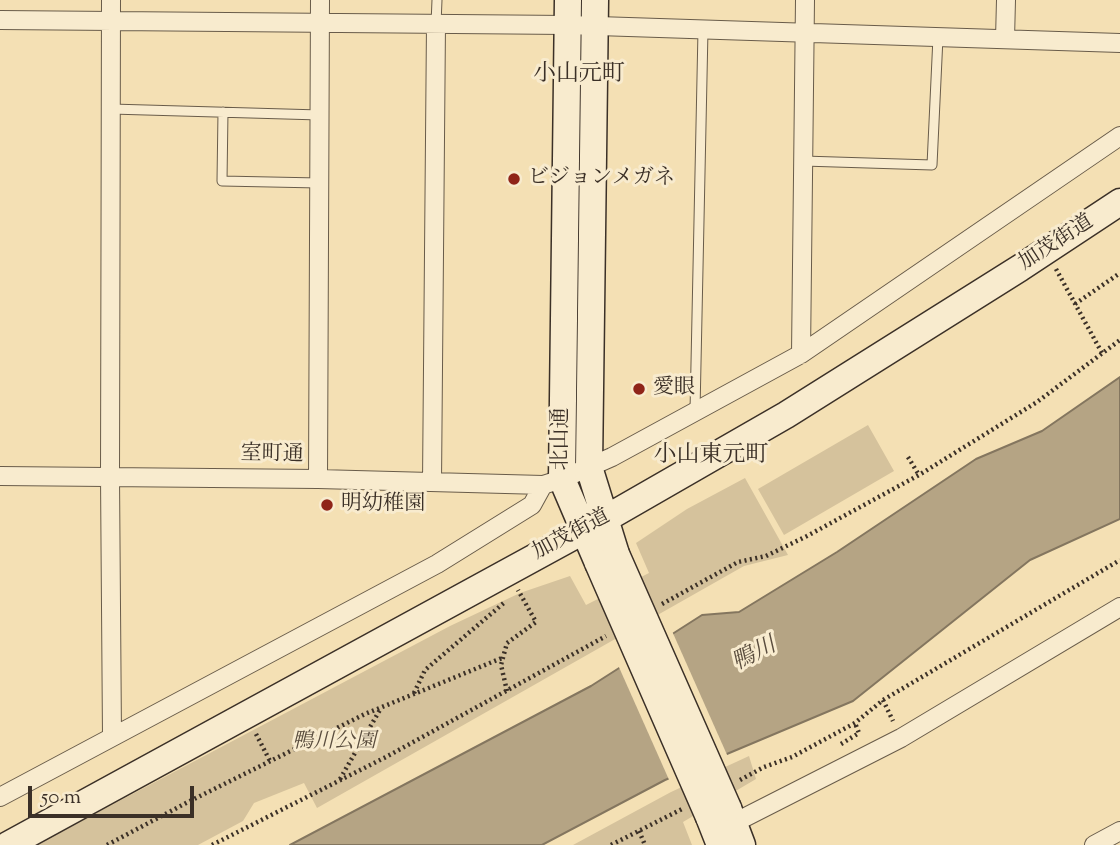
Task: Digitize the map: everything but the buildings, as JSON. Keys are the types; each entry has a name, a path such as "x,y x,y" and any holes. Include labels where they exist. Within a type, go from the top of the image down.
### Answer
{"street":[{"path":"111,0 112,737"},
{"path":"318,479 320,0"},
{"name":"北山通","path":"595,0 589,467 594,524 726,822"},
{"path":"801,354 805,0"},
{"path":"1005,39 1006,0"},
{"path":"0,20 436,24 567,13 594,26 1120,43"},
{"name":"北山通","path":"567,13 565,238 552,482 594,524"},
{"path":"432,482 436,24"},
{"path":"0,797 437,564 532,505 552,482 612,457 801,354 1120,136"},
{"name":"加茂街道","path":"8,845 594,524 786,415 1120,202"},
{"path":"565,238 592,239"},
{"name":"室町通","path":"0,477 552,482"},
{"path":"726,822 901,738 1120,607"},
{"path":"1094,845 1120,831"}],"lane":[{"path":"436,24 437,0"},
{"path":"695,411 703,30"},
{"path":"803,161 932,165 938,37"},
{"path":"111,109 320,115"},
{"path":"223,112 222,181 319,183"}],"path":[{"path":"1075,304 1120,273"},
{"path":"1059,274 1102,353"},
{"path":"658,607 738,562 766,556 919,475 1037,402 1120,340"},
{"path":"908,457 919,475"},
{"path":"726,822 764,767 792,757 855,723 883,700 1120,560"},
{"path":"507,691 501,665 507,643 536,622 520,593"},
{"path":"414,693 425,670 505,602"},
{"path":"212,845 386,757 611,633"},
{"path":"107,845 381,707 502,658"},
{"path":"883,700 895,726"},
{"path":"339,781 381,707"},
{"path":"855,723 859,733"},
{"path":"256,733 270,761"},
{"path":"611,845 684,808"},
{"path":"639,831 645,845"}],"green space":[{"path":"868,425 894,471 784,535 758,489"},
{"name":"鴨川公園","path":"745,478 788,555 744,566 317,808 304,783 254,803 243,821 198,845 36,845 450,626 520,593 570,576 586,605 649,573 636,543 687,509"},
{"path":"749,756 756,779 683,822 692,845 573,845 671,792"}],"water":[{"name":"鴨川","path":"1120,377 1120,519 1030,560 853,701 665,780 542,845 290,845 591,686 702,615 739,612 837,552 976,459 1042,431"}],"pier":[{"path":"672,631 728,757 670,782 618,665"}],"place":[{"name":"ビジョンメガネ","path":"514,179"},
{"name":"愛眼","path":"639,389"},
{"name":"明幼稚園","path":"327,505"}],"district":[{"name":"小山元町","path":"579,76"},
{"name":"小山東元町","path":"711,457"}]}
